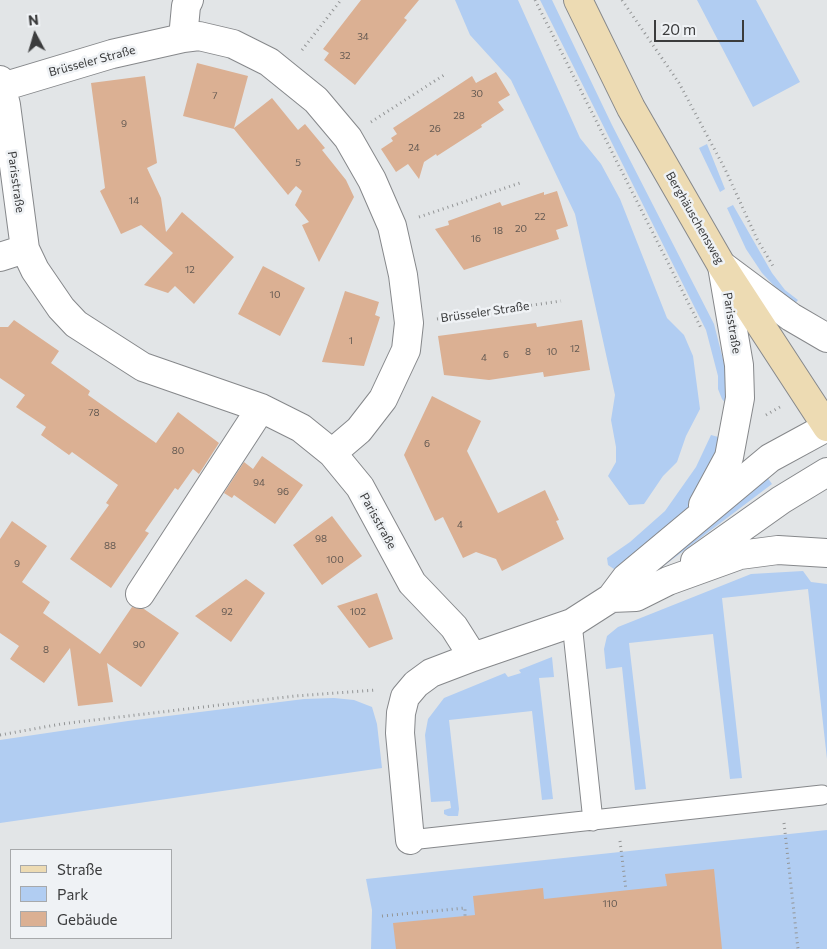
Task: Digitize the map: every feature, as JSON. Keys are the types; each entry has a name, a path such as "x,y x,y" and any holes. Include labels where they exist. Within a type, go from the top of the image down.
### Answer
{"main road":[{"name":"Berghäuschensweg","path":"578,0 632,108 722,266 827,427"}],"street":[{"path":"183,38 186,6 189,0"},
{"name":"Brüsseler Straße","path":"1,85 112,54 199,36 234,44 285,72 316,100 348,138 372,180 392,226 403,275 409,324 406,350 383,399 359,430 332,454"},
{"name":"Parisstraße","path":"1,85 13,253 35,270 60,308 76,324 108,346 143,367 261,408 301,428 332,454 360,487 412,583 454,627 473,657"},
{"path":"722,266 791,317 827,338"},
{"name":"Parisstraße","path":"694,520 718,481 728,457 740,398 738,365 722,266"},
{"path":"140,594 261,408"},
{"name":"Parisstraße","path":"405,697 431,673 572,623 611,598 626,578 770,458 827,427"},
{"path":"668,581 781,500 827,472"},
{"path":"611,598 636,597 668,581 721,560 759,552 794,550 827,553"},
{"path":"405,697 400,713 400,733 410,840"}],"lane":[{"path":"572,623 593,821"},
{"path":"410,840 822,795"}],"path":[{"path":"285,72 340,0"},
{"path":"535,0 555,43 698,319 702,333"},
{"path":"622,0 684,91 766,255"},
{"path":"348,138 444,75"},
{"path":"392,226 523,182"},
{"name":"Brüsseler Straße","path":"409,324 561,301"},
{"path":"0,735 61,724 295,696 379,689 405,697"},
{"path":"782,800 798,949"},
{"path":"622,859 626,890"},
{"path":"382,916 464,908 465,916"}],"green space":[{"path":"455,0 518,0 580,138 601,164 620,199 667,318 684,335 693,356 700,409 686,436 677,462 663,476 644,504 629,505 608,476 616,462 616,447 611,420 615,395 575,214 511,80 470,35"},
{"path":"540,0 552,0 612,125 714,324 728,379 728,406 722,399 718,389 718,376 706,330"},
{"path":"697,0 756,0 800,82 753,107"},
{"path":"707,144 725,189 720,192 699,148"},
{"path":"733,205 772,273 785,290 798,300 793,306 762,273 746,249 727,208"},
{"path":"711,435 722,438 697,498 682,517 617,571 608,565 607,558 630,542 665,511 696,467"},
{"path":"765,474 772,484 641,583"},
{"path":"803,571 811,582 827,584 827,759 808,589 722,598 742,778 730,779 713,634 629,643 646,789 635,790 622,667 606,669 604,649 607,636 618,627 751,574"},
{"path":"552,657 554,677 539,678 553,799 542,800 532,711 449,720 459,809 458,816 444,814 444,810 451,808 450,801 431,802 425,735 428,719 444,698 505,673 508,677 521,673 519,670"},
{"path":"334,698 354,700 372,707 377,724 382,768 0,823 0,740 128,721 304,699"},
{"path":"827,830 827,949 371,949 372,910 366,879"}],"building":[{"path":"361,0 419,0 404,18 407,20 355,85 324,60 329,53 323,49"},
{"path":"197,63 248,76 234,128 272,98 298,130 305,124 325,148 322,150 346,180 354,197 319,262 302,225 309,222 295,205 302,191 296,186 288,195 234,129 183,116"},
{"path":"496,72 510,95 498,102 504,110 481,125 482,127 437,156 436,154 424,162 419,179 408,164 396,172 381,149 393,141 391,138 397,134 393,128 472,76 476,83"},
{"path":"145,76 157,163 147,168 161,198 166,232 182,212 234,257 194,304 175,286 168,293 144,285 173,253 141,225 121,234 100,191 105,188 91,83"},
{"path":"557,191 568,226 556,230 559,239 464,270 435,229 449,225 448,221 500,202 502,206 544,192 544,195"},
{"path":"263,266 305,288 280,336 238,314"},
{"path":"345,291 379,302 375,315 380,317 364,366 322,362"},
{"path":"14,320 59,351 51,363 90,391 88,395 156,443 178,412 219,443 199,474 193,469 178,490 175,488 145,531 149,533 111,588 70,559 109,505 106,503 118,485 72,452 69,455 41,435 46,427 16,407 25,395 0,378 0,327 8,327"},
{"path":"582,320 590,370 544,377 543,372 489,380 444,375 438,336 536,323 537,327"},
{"path":"432,396 481,421 467,451 498,513 545,490 559,520 556,521 564,539 502,571 496,559 476,552 463,558 443,517 435,521 404,455"},
{"path":"262,456 303,485 275,524 234,495 232,498 224,493 244,462 253,469"},
{"path":"332,516 362,556 322,585 293,545"},
{"path":"12,521 47,546 22,582 50,602 43,613 100,654 132,607 144,609 179,633 141,687 107,663 113,702 78,706 70,648 44,683 10,659 19,646 0,633 0,539"},
{"path":"246,579 265,593 231,642 195,616"},
{"path":"377,593 393,639 369,648 337,606"},
{"path":"714,869 722,949 396,949 393,923 475,915 473,896 543,888 544,899 667,886 665,874"}]}
